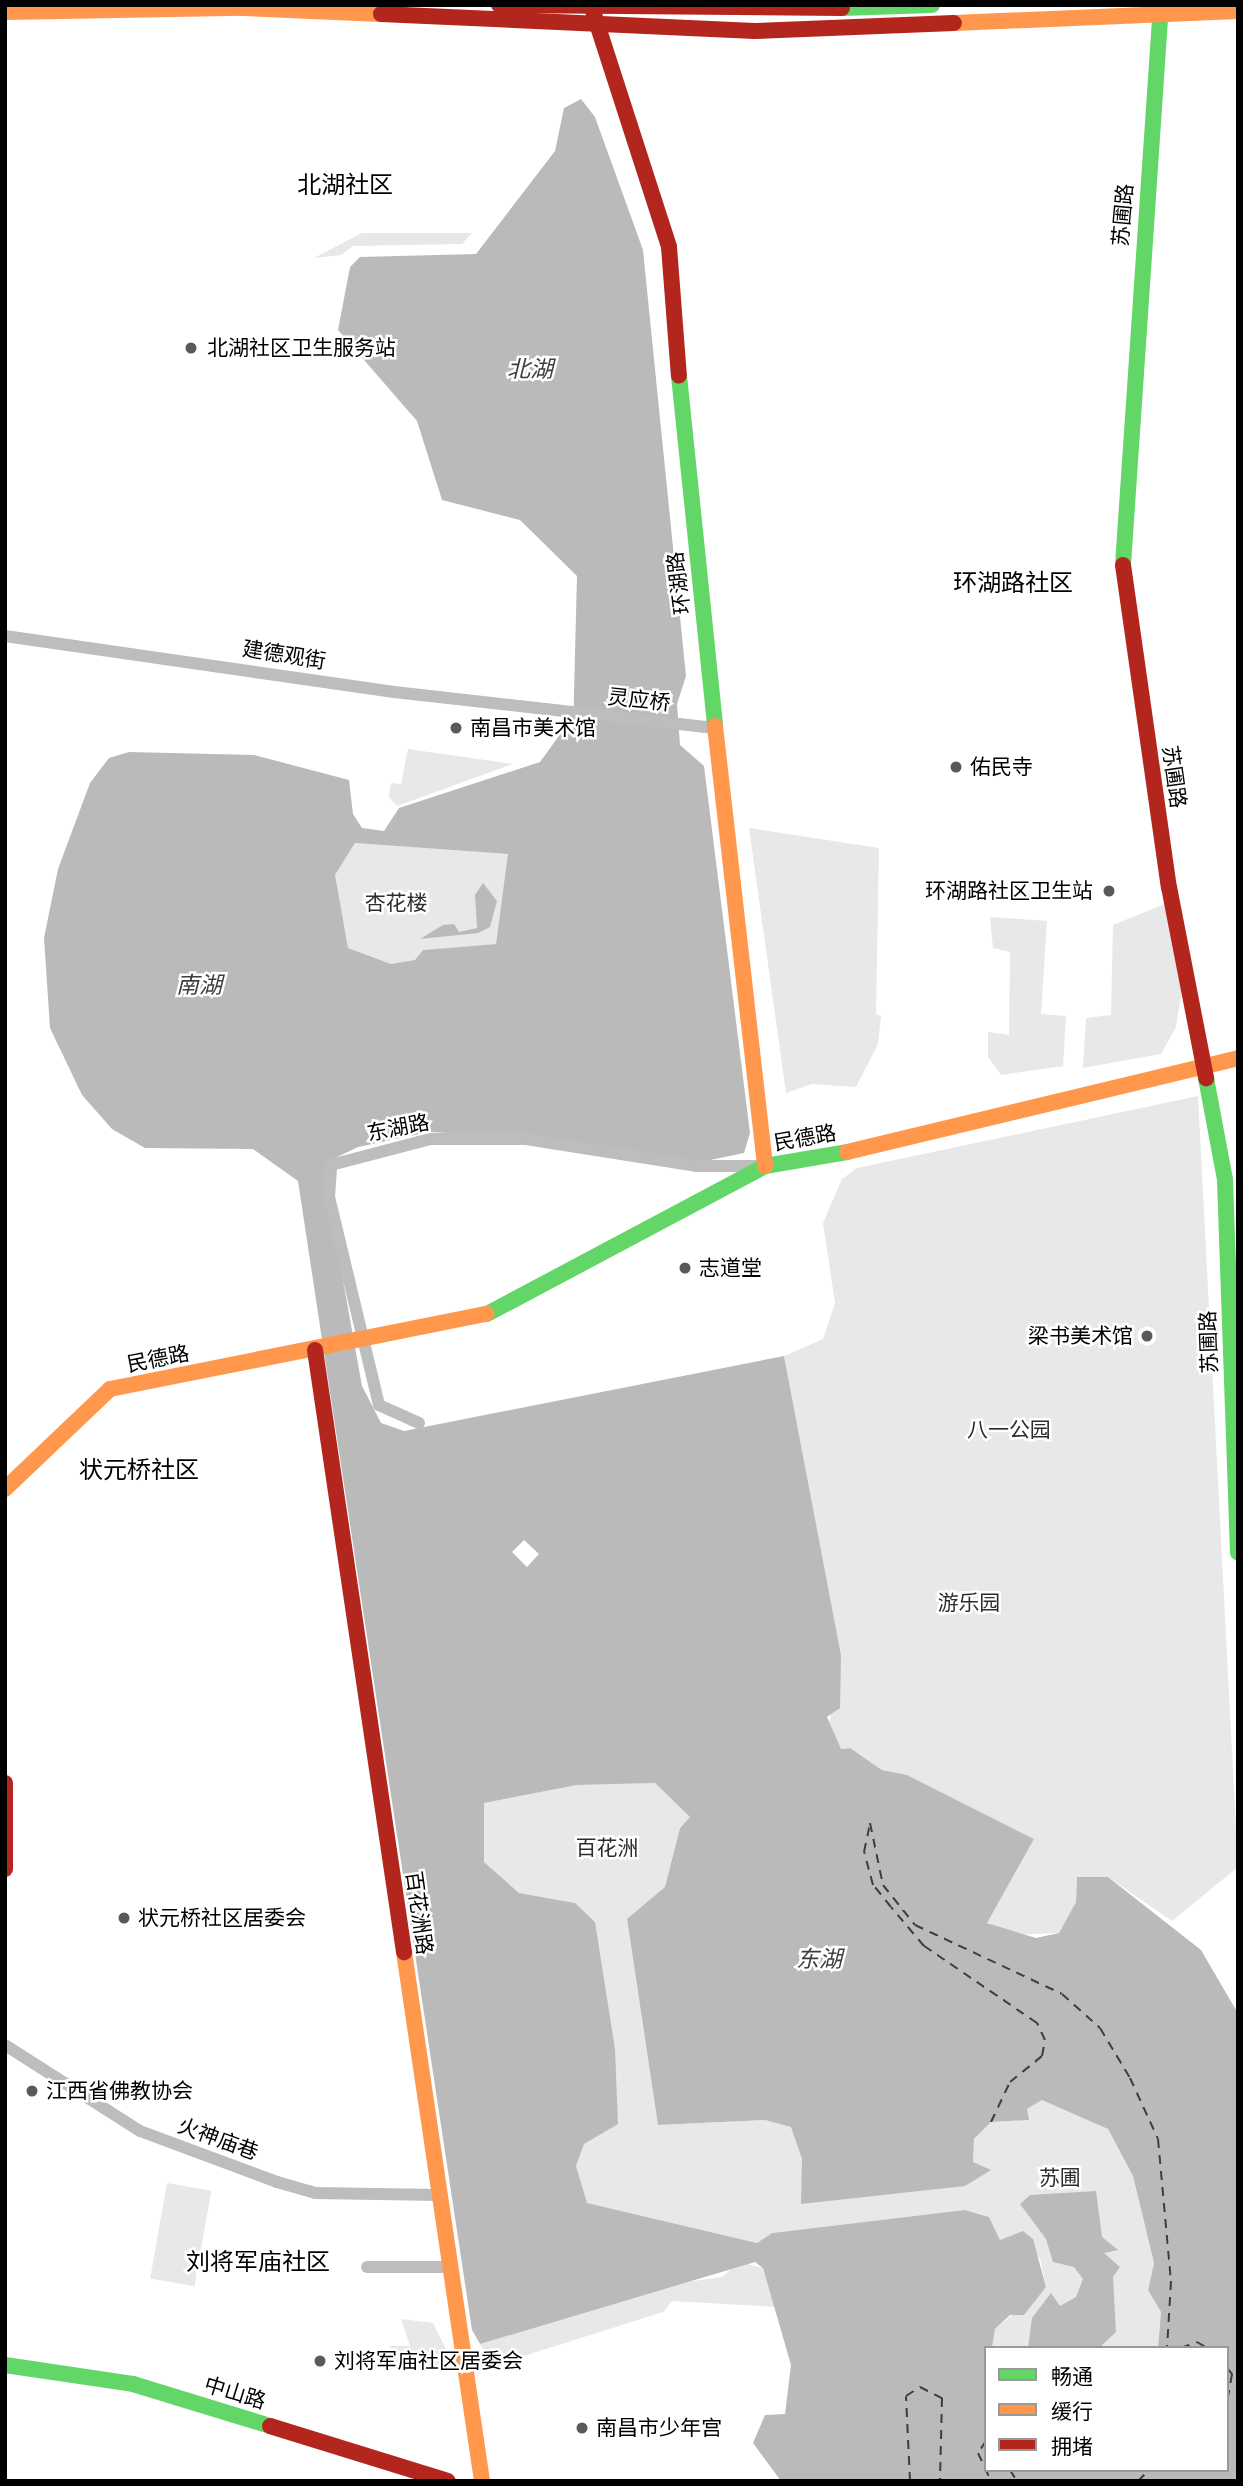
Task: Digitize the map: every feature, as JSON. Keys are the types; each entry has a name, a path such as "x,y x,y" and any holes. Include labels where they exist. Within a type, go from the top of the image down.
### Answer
{"main road":[{"path":"499,5 591,8 932,5"},
{"path":"5,12 244,8 596,29 755,31 1161,10 1238,11"},
{"name":"环湖路","path":"591,8 669,247 717,728 765,1166"},
{"name":"苏圃路","path":"1161,10 1120,548 1200,1067 1225,1180 1238,1553"},
{"name":"民德路","path":"5,1489 110,1390 477,1320 765,1166 914,1140 1238,1058"},
{"name":"百花洲路","path":"315,1350 482,2481"},
{"path":"5,1783 5,1869"},
{"name":"中山路","path":"5,2365 133,2384 448,2481"}],"street":[{"name":"建德观街","path":"5,636 557,710"},
{"name":"灵应桥","path":"557,710 717,728"},
{"name":"东湖路","path":"419,1423 379,1405 366,1341 349,1298 331,1210 326,1181 331,1165 383,1148 444,1139 526,1139 696,1166 765,1166"},
{"name":"火神庙巷","path":"5,2045 140,2131 277,2182 315,2193 439,2195"},
{"path":"367,2267 450,2266"}],"green space":[{"path":"362,233 472,233 462,244 353,246 341,255 314,258"},
{"path":"408,749 513,764 397,806 389,797 391,783 401,784"},
{"path":"749,828 879,848 876,1014 881,1016 878,1044 856,1087 812,1084 786,1093"},
{"name":"杏花楼","path":"355,843 509,854 496,944 423,950 416,960 391,964 348,948 334,875"},
{"path":"1167,903 1182,989 1176,1027 1161,1054 1083,1068 1086,1018 1111,1015 1113,925"},
{"path":"990,917 1047,921 1041,1014 1066,1016 1063,1066 1001,1075 988,1057 988,1032 1009,1035 1010,952 993,948"},
{"name":"八一公园","path":"1198,1096 1238,1867 1172,1921 1108,1877 1077,1877 1076,1902 1059,1933 1013,1935 987,1922 1034,1839 907,1775 882,1770 850,1748 841,1749 828,1730 841,1655 784,1356 823,1339 835,1303 823,1223 842,1179 857,1168"},
{"path":"655,1783 690,1817 680,1828 665,1887 627,1920 658,2125 765,2120 792,2127 802,2159 802,2204 990,2171 973,2162 974,2139 991,2122 1028,2120 1027,2109 1042,2100 1074,2113 1108,2129 1133,2176 1154,2263 1148,2289 1161,2312 1158,2346 992,2346 995,2329 1046,2287 1040,2258 1000,2240 989,2217 966,2210 772,2233 757,2243 586,2203 576,2166 584,2144 618,2123 575,1903 519,1893 483,1862 484,1803 577,1785"},
{"path":"167,2183 211,2191 194,2286 150,2279"},
{"path":"739,2262 763,2268 775,2307 672,2301 663,2312 492,2366 480,2344 673,2284 722,2277"},
{"path":"401,2319 433,2323 454,2365 449,2372 406,2367 388,2357 390,2346 410,2346"}],"water":[{"name":"东湖","path":"581,99 595,117 643,250 686,676 677,704 680,745 704,766 750,1133 744,1153 691,1164 524,1137 429,1132 358,1147 329,1161 325,1180 362,1386 381,1423 404,1431 784,1356 841,1655 840,1708 827,1717 841,1749 850,1748 882,1770 907,1775 1034,1839 987,1923 1036,1938 1059,1933 1076,1902 1077,1877 1108,1877 1201,1950 1236,2010 1238,2481 781,2481 753,2443 765,2415 785,2414 791,2365 763,2268 755,2262 480,2344 472,2330 298,1181 253,1149 145,1148 112,1129 82,1095 50,1028 44,938 58,869 90,783 109,758 129,752 254,755 349,780 353,814 362,828 384,831 399,808 540,762 561,733 573,732 577,576 520,520 442,500 417,421 338,330 350,267 360,257 476,254 555,151 564,108","holes":["355,843 508,854 496,944 423,950 415,960 391,964 348,948 335,875","524,1540 539,1554 527,1567 512,1552","655,1783 690,1817 680,1828 665,1887 627,1919 658,2125 765,2120 791,2127 802,2159 801,2204 965,2186 991,2170 973,2162 974,2139 991,2122 1029,2120 1027,2109 1042,2100 1108,2129 1133,2176 1154,2263 1148,2290 1161,2312 1158,2346 1229,2346 1229,2472 984,2472 984,2346 992,2346 995,2329 1010,2315 1024,2315 1046,2287 1033,2239 1023,2231 1000,2240 989,2217 965,2210 772,2233 757,2243 587,2203 576,2166 584,2144 618,2124 615,2049 595,1922 575,1903 519,1893 484,1862 484,1803 577,1785"]},
{"path":"483,883 497,901 490,927 478,933 420,939 443,925 454,924 459,932 477,928 475,895"},
{"path":"1096,2191 1102,2237 1118,2250 1104,2253 1120,2267 1113,2277 1116,2332 1101,2346 1028,2346 1032,2318 1051,2293 1060,2306 1076,2297 1083,2279 1074,2267 1053,2262 1046,2239 1020,2204 1030,2195"}],"ferry route":[{"path":"991,2122 1010,2082 1042,2056 1045,2040 1037,2023 924,1946 873,1885 864,1852 870,1823 883,1885 915,1925 1062,1994 1100,2028 1130,2078 1158,2139 1171,2281 1167,2346"},
{"path":"1186,2346 1197,2342 1204,2346"},
{"path":"1229,2370 1232,2374 1229,2391"},
{"path":"910,2481 906,2396 920,2387 942,2398 940,2481"},
{"path":"984,2444 978,2453 984,2466"},
{"path":"987,2472 991,2481"},
{"path":"1011,2472 1017,2481"},
{"path":"1138,2481 1147,2472"}],"traffic: fast":[{"path":"842,8 932,5"},
{"path":"1123,565 1161,5"},
{"path":"679,376 715,726"},
{"path":"1206,1078 1225,1180 1238,1553"},
{"path":"487,1314 765,1166 847,1152"},
{"path":"5,2365 133,2384 270,2426"}],"traffic: slow":[{"path":"5,12 244,8 381,14"},
{"path":"954,23 1238,11"},
{"path":"715,726 765,1166"},
{"path":"847,1152 1238,1058"},
{"path":"5,1489 110,1389 487,1314"},
{"path":"404,1952 482,2481"}],"traffic: jam":[{"path":"499,5 842,8"},
{"path":"591,5 669,247 679,376"},
{"path":"381,14 755,31 954,23"},
{"path":"1123,565 1169,887 1206,1078"},
{"path":"315,1350 404,1952"},
{"path":"5,1783 5,1869"},
{"path":"270,2426 448,2481"}],"place":[{"name":"北湖社区卫生服务站","path":"191,348"},
{"name":"南昌市美术馆","path":"456,728"},
{"name":"佑民寺","path":"956,767"},
{"name":"环湖路社区卫生站","path":"1109,891"},
{"name":"志道堂","path":"685,1268"},
{"name":"梁书美术馆","path":"1147,1336"},
{"name":"状元桥社区居委会","path":"124,1918"},
{"name":"江西省佛教协会","path":"32,2091"},
{"name":"刘将军庙社区居委会","path":"320,2361"},
{"name":"南昌市少年宫","path":"582,2428"}],"district":[{"name":"北湖社区","path":"345,185"},
{"name":"环湖路社区","path":"1013,583"},
{"name":"状元桥社区","path":"139,1470"},
{"name":"刘将军庙社区","path":"258,2262"}],"water label":[{"name":"北湖","path":"530,369"},
{"name":"南湖","path":"199,985"}],"park label":[{"name":"游乐园","path":"969,1603"},
{"name":"百花洲","path":"607,1848"},
{"name":"苏圃","path":"1060,2178"}]}
